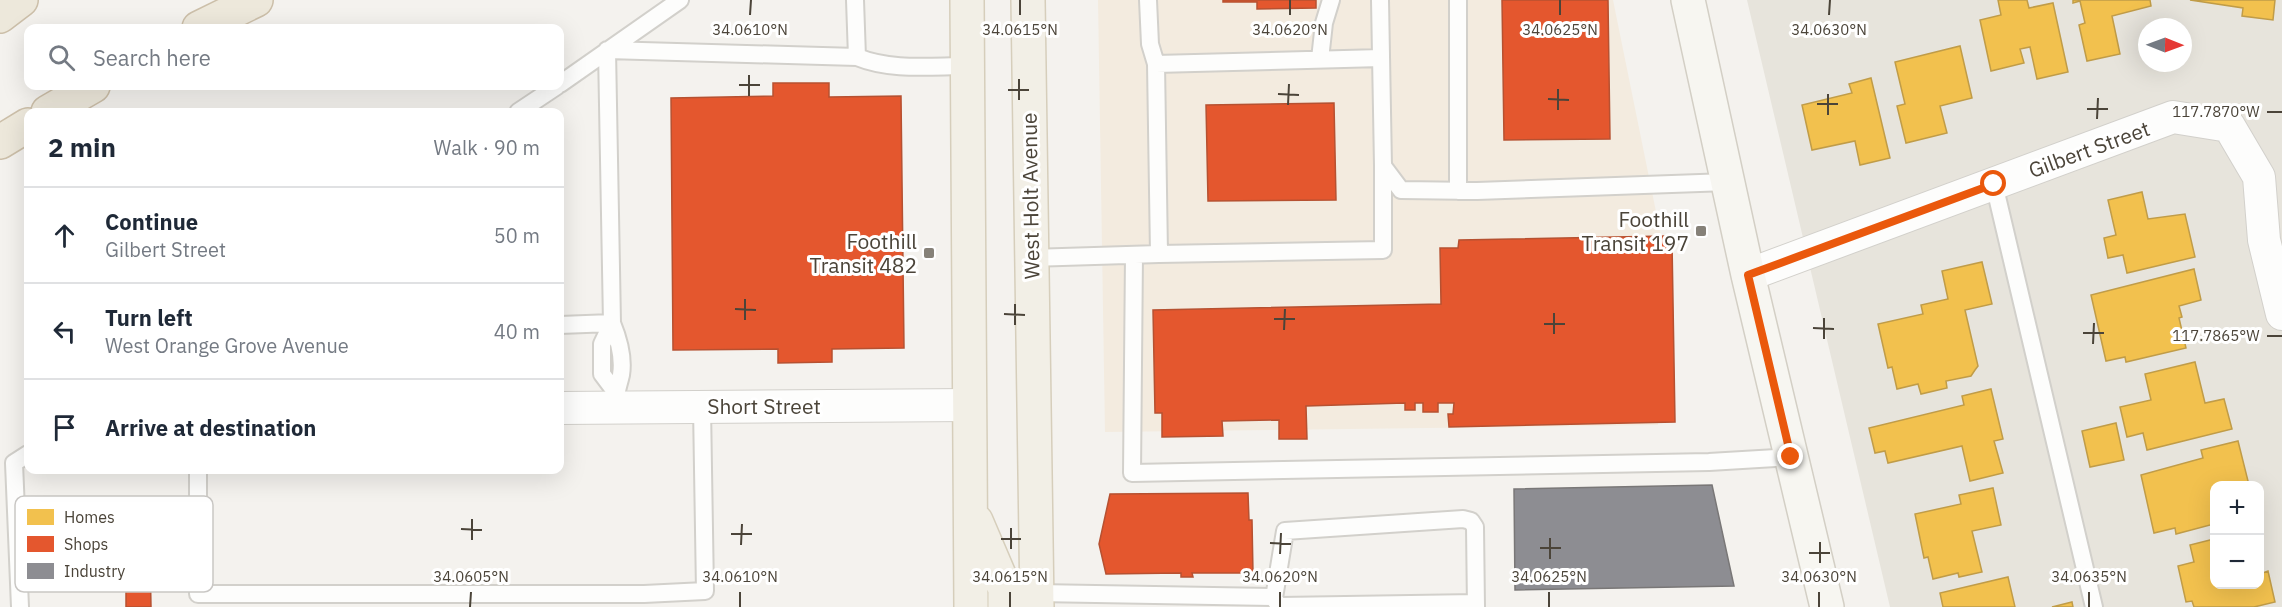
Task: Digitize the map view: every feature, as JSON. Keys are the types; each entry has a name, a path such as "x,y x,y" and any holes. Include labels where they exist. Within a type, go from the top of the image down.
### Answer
{"highway":[{"path":"0,16 21,0"},
{"path":"207,24 256,0"},
{"path":"55,108 86,90"},
{"path":"0,142 24,127"}],"main road":[{"path":"967,0 971,607"},
{"name":"West Holt Avenue","path":"1028,0 1030,258 1037,600"},
{"path":"970,509 1005,589 1005,607"}],"street":[{"path":"1688,0 1748,275 1827,607"},
{"name":"Gilbert Street","path":"1748,275 2173,117 2229,126 2259,177 2264,240 2282,314"},
{"name":"Short Street","path":"564,407 615,399 702,407 969,405"}],"lane":[{"path":"564,81 680,0"},
{"path":"855,0 857,57"},
{"path":"1148,0 1150,44 1156,64 1159,254"},
{"path":"1320,59 1324,22 1331,0"},
{"path":"1030,258 1383,250 1380,0"},
{"path":"1458,0 1458,190"},
{"path":"607,50 857,57 871,63 904,66 968,66"},
{"path":"607,50 612,324 621,345 621,375 615,399"},
{"path":"1156,64 1381,58"},
{"path":"524,108 551,90"},
{"path":"1383,162 1401,190 1728,182"},
{"path":"1994,184 2094,607"},
{"path":"1134,255 1132,473 1685,463 1791,457"},
{"path":"564,325 612,324"},
{"path":"198,592 198,594 644,594 705,591 702,407"},
{"path":"14,463 15,496"},
{"path":"198,474 198,496"},
{"path":"1037,600 1278,604 1476,605 1475,527 1471,521 1463,519 1289,530 1283,537 1278,604"},
{"path":"19,592 20,607"}],"shaded area":[{"path":"1098,0 1613,0 1664,251 1658,425 1105,432"},
{"path":"1747,0 2282,0 2282,607 1890,607"}],"building: Homes":[{"path":"1998,0 2027,0 2029,8 2053,3 2068,72 2037,79 2030,47 2020,49 2024,63 1991,71 1980,20 2001,15"},
{"path":"2073,0 2150,0 2151,6 2112,16 2120,54 2087,61 2079,25 2085,23 2080,1 2073,3"},
{"path":"2190,0 2275,0 2273,20 2242,16 2243,8"},
{"path":"1960,46 1972,98 1940,106 1947,133 1906,143 1897,106 1905,104 1895,62"},
{"path":"1871,78 1890,158 1860,165 1855,141 1812,150 1802,105 1852,93 1849,84"},
{"path":"2142,192 2148,219 2185,214 2195,257 2127,273 2123,255 2108,258 2104,238 2116,235 2108,200"},
{"path":"1982,262 1992,304 1965,310 1978,366 1971,376 1946,381 1947,388 1921,394 1918,384 1897,389 1892,367 1888,368 1878,324 1923,314 1921,305 1948,299 1942,271"},
{"path":"2194,269 2201,300 2179,306 2182,317 2179,318 2186,348 2126,362 2125,357 2106,361 2091,295"},
{"path":"2195,362 2205,403 2224,399 2232,429 2147,450 2143,433 2127,437 2120,407 2151,400 2145,374"},
{"path":"1991,389 2003,439 1994,441 2003,473 1970,481 1962,446 1888,463 1885,451 1875,453 1869,428 1964,405 1962,396"},
{"path":"2116,423 2124,460 2090,467 2082,431"},
{"path":"2238,441 2248,481 2210,481 2210,525 2176,534 2175,528 2154,533 2141,475 2203,458 2201,450"},
{"path":"1993,488 2001,525 1972,531 1982,572 1959,577 1958,573 1933,579 1928,557 1924,558 1915,514 1961,504 1959,495"},
{"path":"2210,540 2210,589 2264,589 2264,572 2268,571 2275,602 2254,607 2194,607 2192,601 2186,602 2178,566 2194,562 2190,545"},
{"path":"2008,577 2015,607 1943,607 1940,593"},
{"path":"2072,602 2073,607 2052,607"}],"building: Shops":[{"path":"1223,0 1316,0 1316,8 1257,9 1257,2 1223,2"},
{"path":"1502,0 1608,0 1610,139 1504,140"},
{"path":"773,83 829,83 829,97 901,96 904,348 832,349 832,362 778,363 778,349 673,350 671,98 773,96"},
{"path":"1334,103 1336,200 1208,201 1206,105"},
{"path":"1665,236 1665,243 1672,242 1675,422 1449,427 1448,414 1453,414 1454,403 1438,403 1438,412 1423,412 1423,403 1415,403 1415,410 1405,410 1405,403 1306,406 1307,439 1279,439 1279,420 1222,421 1223,436 1162,437 1162,413 1155,413 1153,310 1441,304 1440,248 1458,248 1459,240"},
{"path":"1248,493 1249,520 1252,520 1253,573 1192,573 1193,577 1181,577 1181,573 1106,574 1099,544 1110,494"},
{"path":"126,592 151,592 151,607 126,607"}],"building: Industry":[{"path":"1712,485 1734,586 1515,590 1514,489"}],"place":[{"name":"Foothill Transit 197","path":"1701,231"},
{"name":"Foothill Transit 482","path":"929,253"}],"route":[{"path":"1791,457 1748,275 1994,184"}]}
